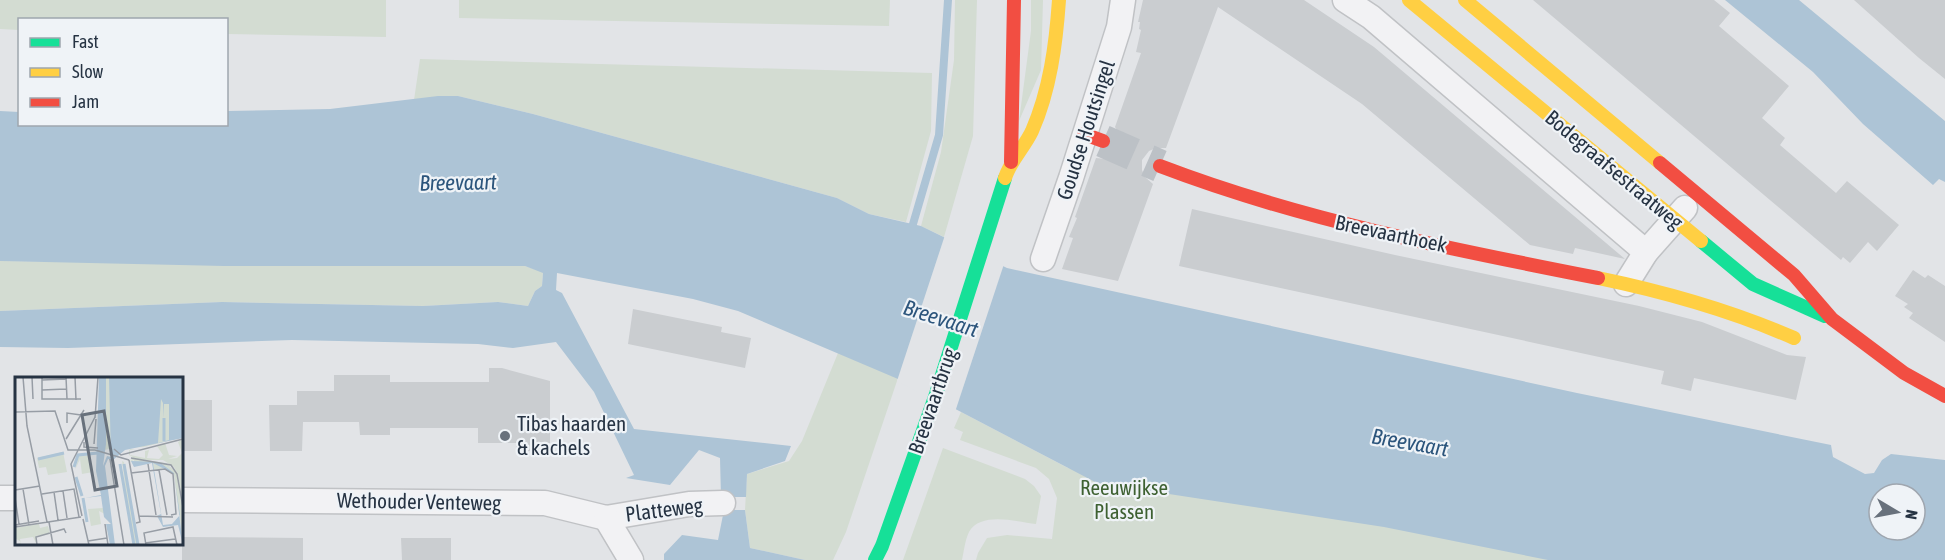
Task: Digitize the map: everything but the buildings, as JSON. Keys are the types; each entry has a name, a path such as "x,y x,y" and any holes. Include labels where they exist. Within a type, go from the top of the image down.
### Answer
{"main road":[{"path":"1009,166 1014,0"},
{"path":"1009,166 1024,147 1037,118 1052,66 1059,0"},
{"name":"Bodegraafsestraatweg","path":"1409,0 1753,284 1832,319"},
{"name":"Bodegraafsestraatweg","path":"1465,0 1794,275 1832,319 1904,373 1945,396"},
{"name":"Breevaartbrug","path":"875,560 936,394 1009,166"},
{"name":"Breevaarthoek","path":"1160,166 1186,177 1328,221 1696,301 1751,319 1794,338"}],"street":[{"name":"Goudse Houtsingel","path":"1042,258 1094,137 1123,0"},
{"path":"1345,0 1371,17 1646,252"},
{"path":"1626,284 1646,252 1698,194"},
{"name":"Wethouder Venteweg","path":"183,500 545,503 606,518"},
{"name":"Platteweg","path":"606,518 689,504 723,503"},
{"path":"606,518 631,560"}],"green space":[{"path":"0,0 386,0 386,37 228,34 228,18 18,18 18,30 0,29"},
{"path":"459,0 890,0 889,26 459,18"},
{"path":"955,0 977,0 973,136 944,237 921,226 941,152 954,60"},
{"path":"1031,0 1043,0 1041,70 1019,121 1031,31"},
{"path":"420,59 932,73 931,131 906,222 869,214 837,198 533,114 458,96 414,100"},
{"path":"0,261 525,266 543,272 542,286 535,291 528,306 498,302 423,306 222,302 0,311"},
{"path":"838,353 898,378 846,532 833,560 805,560 750,548 745,510 747,474 789,461 802,441"},
{"name":"Reeuwijkse Plassen","path":"961,412 1068,468 1680,560 976,560 987,538 1007,535 1052,539 1057,498 1049,479 1036,468 960,440 963,432 954,428"},
{"path":"943,448 1025,479 1034,486 1041,496 1036,524 1000,519 982,522 969,532 962,560 903,560"}],"water":[{"path":"1725,0 1799,0 1945,121 1945,182 1939,179 1933,185 1863,124 1813,72"},
{"name":"Breevaart","path":"438,96 458,96 533,114 837,198 869,214 921,226 1007,268 1577,393 1831,445 1833,457 1865,474 1874,473 1882,460 1891,454 1945,460 1945,560 1548,560 1384,527 1097,483 898,379 738,311 693,299 557,273 556,290 562,293 634,429 791,446 785,461 747,474 746,497 721,497 720,458 699,450 670,485 626,478 634,475 594,392 556,342 513,348 478,344 292,340 68,348 0,347 0,311 222,302 423,306 498,302 528,306 535,291 542,286 543,273 525,266 224,266 0,261 0,111 18,112 18,126 228,126 228,111 330,109"},
{"path":"724,510 745,510 750,548 805,560 664,560 664,554 682,535 718,540"}],"pier":[{"path":"945,235 1004,264 955,412 897,381"}],"waterway":[{"path":"913,224 939,135 948,0"}],"tunnel":[{"path":"1103,141 1160,166"}],"traffic: fast":[{"path":"875,560 936,394 1005,178"},
{"path":"1701,241 1753,284 1825,316"}],"traffic: slow":[{"path":"1005,178 1032,131 1048,83 1059,0"},
{"path":"1409,0 1701,241"},
{"path":"1465,0 1660,163"},
{"path":"1598,278 1697,303 1794,338"}],"traffic: jam":[{"path":"1011,162 1014,0"},
{"path":"1084,134 1103,141"},
{"path":"1660,163 1794,275 1832,319 1904,373 1945,396"},
{"path":"1160,166 1213,185 1322,218 1487,256 1598,278"}],"place":[{"name":"Tibas haarden & kachels","path":"505,436"}]}
